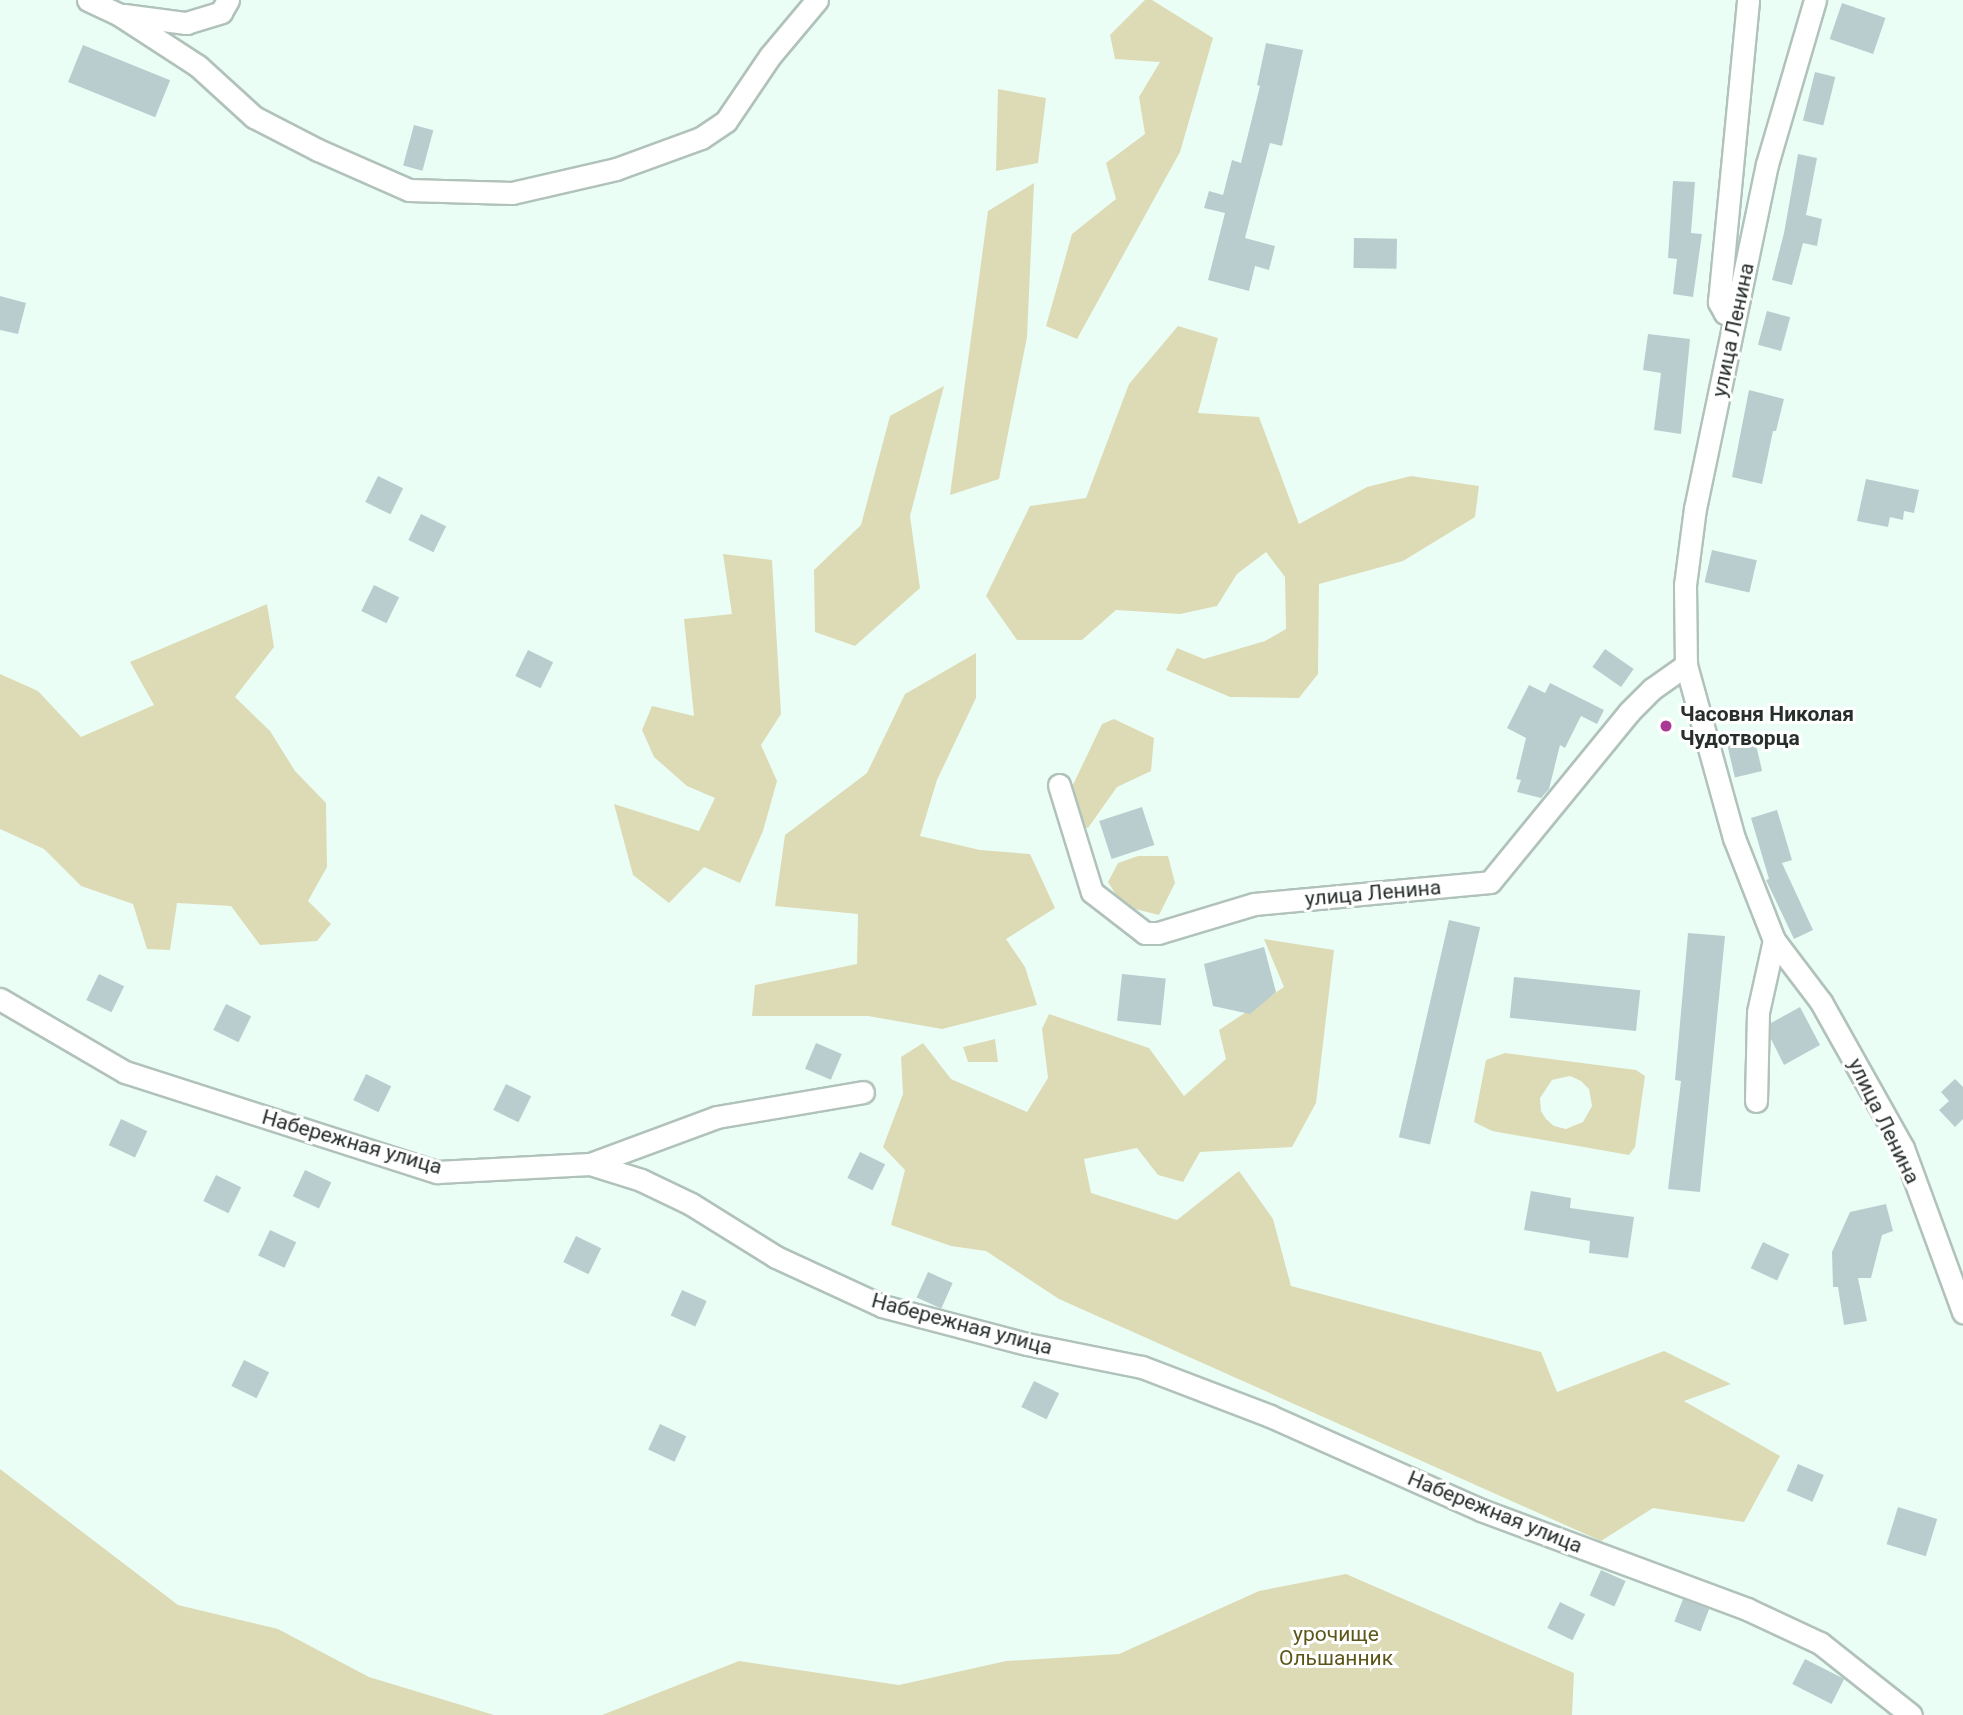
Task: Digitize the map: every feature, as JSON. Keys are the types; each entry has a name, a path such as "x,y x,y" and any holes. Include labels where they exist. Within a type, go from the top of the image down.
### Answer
{"street":[{"path":"88,0 118,14 198,66 254,117 318,150 409,190 512,193 616,169 701,138 726,121 770,56 817,0"},
{"path":"118,14 186,23 220,12 228,0"},
{"path":"1735,317 1725,313 1718,302 1748,0"},
{"name":"улица Ленина","path":"1815,0 1767,164 1695,508 1685,585 1686,666 1734,838 1774,940 1821,1002 1903,1149 1963,1312"},
{"name":"улица Ленина","path":"1059,785 1092,892 1145,933 1158,933 1254,904 1490,882 1629,712 1652,689 1686,666"},
{"path":"1756,1101 1758,1012 1774,940"},
{"name":"Набережная улица","path":"0,999 125,1072 438,1172 590,1164 641,1180 678,1198 776,1257 882,1306 1027,1344 1142,1367 1270,1416 1481,1510 1748,1609 1819,1643 1911,1715"},
{"path":"590,1164 717,1117 863,1092"}],"green space":[{"path":"1145,0 1152,0 1213,38 1180,152 1077,339 1046,326 1072,234 1116,199 1106,163 1145,134 1139,97 1160,62 1115,59 1110,35"},
{"path":"998,89 1046,98 1038,163 996,171"},
{"path":"1034,183 1027,337 999,479 950,495 988,211"},
{"path":"1178,326 1218,338 1198,413 1259,417 1299,524 1367,487 1411,476 1479,486 1475,517 1403,561 1319,584 1318,674 1299,698 1230,697 1166,670 1177,648 1204,659 1265,641 1286,629 1285,577 1266,552 1237,574 1217,606 1180,614 1116,610 1082,640 1017,640 986,596 1030,506 1086,498 1129,384"},
{"path":"944,386 910,516 920,588 855,646 815,632 814,570 861,525 890,416"},
{"path":"723,554 772,560 781,714 761,745 777,781 763,831 740,883 704,867 669,903 633,875 614,804 699,831 715,798 687,786 654,757 642,730 652,706 694,716 684,619 732,614"},
{"path":"267,604 274,647 235,697 270,731 295,771 326,803 327,867 308,901 331,924 317,941 260,945 231,906 177,903 170,950 147,949 133,904 81,886 44,849 0,829 0,674 38,691 81,737 154,705 130,662"},
{"path":"976,653 976,698 937,780 920,836 980,850 1030,854 1055,908 1006,939 1025,967 1037,1005 942,1029 868,1016 752,1016 755,985 857,964 858,914 775,906 785,835 867,773 905,694"},
{"path":"1114,719 1154,738 1151,771 1117,787 1088,828 1075,825 1070,791 1102,724"},
{"path":"1138,856 1168,856 1175,883 1159,915 1123,906 1108,882 1118,863"},
{"path":"1264,939 1334,950 1316,1103 1292,1147 1200,1152 1183,1182 1158,1175 1137,1148 1084,1159 1091,1193 1177,1220 1239,1171 1273,1219 1291,1286 1541,1352 1557,1392 1664,1351 1731,1384 1684,1401 1780,1456 1744,1522 1653,1508 1601,1541 1059,1299 986,1251 951,1246 891,1225 905,1170 883,1147 903,1094 901,1057 923,1043 951,1079 1027,1112 1048,1078 1042,1029 1049,1014 1149,1048 1184,1096 1226,1059 1219,1030 1284,987"},
{"path":"995,1039 998,1062 968,1062 963,1047"},
{"path":"1505,1053 1636,1070 1645,1076 1635,1147 1629,1155 1492,1131 1474,1122 1486,1060","holes":["1570,1076 1589,1089 1592,1106 1583,1122 1566,1129 1554,1126 1541,1111 1540,1098 1552,1080"]},
{"path":"0,1469 178,1605 278,1629 369,1677 494,1715 0,1715"},
{"name":"урочище Ольшанник","path":"1346,1574 1574,1673 1572,1715 602,1715 739,1661 899,1685 1006,1661 1119,1654 1259,1591"}],"building":[{"path":"1842,3 1885,18 1873,54 1830,39"},
{"path":"1266,43 1303,50 1282,146 1270,143 1245,238 1275,246 1269,270 1255,266 1249,291 1208,280 1225,213 1204,208 1209,191 1223,195 1232,160 1241,163 1260,86 1257,85"},
{"path":"83,45 170,80 155,117 68,82"},
{"path":"1815,72 1835,77 1823,126 1803,121"},
{"path":"414,125 433,130 422,171 403,166"},
{"path":"1798,154 1817,158 1806,215 1822,219 1817,246 1803,243 1792,285 1772,280 1784,233"},
{"path":"1673,181 1695,182 1691,233 1702,234 1693,297 1673,294 1677,259 1668,258"},
{"path":"1354,238 1397,239 1396,269 1353,268"},
{"path":"0,296 26,303 18,334 0,330"},
{"path":"1767,311 1790,317 1781,351 1758,345"},
{"path":"1648,334 1690,339 1681,434 1654,430 1661,373 1643,370"},
{"path":"1749,390 1784,399 1776,431 1773,431 1762,484 1732,477"},
{"path":"378,476 403,488 390,514 365,502"},
{"path":"1866,479 1919,490 1914,513 1904,511 1903,520 1890,517 1888,527 1857,521"},
{"path":"421,514 446,526 433,552 408,540"},
{"path":"1712,550 1757,560 1749,593 1705,582"},
{"path":"374,585 399,597 386,623 361,611"},
{"path":"1605,649 1634,669 1621,687 1592,667"},
{"path":"528,650 553,662 540,688 515,676"},
{"path":"1550,683 1604,710 1597,724 1581,716 1565,748 1560,745 1549,789 1541,798 1517,792 1521,780 1516,779 1526,738 1507,728 1529,685 1545,693"},
{"path":"1754,736 1762,771 1735,777 1727,742"},
{"path":"1142,807 1154,845 1112,859 1099,821"},
{"path":"1777,810 1792,860 1782,863 1813,930 1794,939 1766,880 1769,879 1751,818"},
{"path":"1449,920 1480,927 1430,1144 1399,1137"},
{"path":"1688,933 1725,936 1700,1192 1668,1189 1681,1081 1675,1080"},
{"path":"1264,947 1276,992 1250,1014 1213,1006 1204,964"},
{"path":"99,974 124,986 111,1012 86,1000"},
{"path":"1122,974 1166,979 1161,1025 1117,1021"},
{"path":"1514,977 1640,990 1636,1031 1510,1018"},
{"path":"226,1004 251,1016 238,1042 213,1030"},
{"path":"1800,1007 1820,1045 1784,1065 1771,1039 1771,1023"},
{"path":"816,1043 842,1054 831,1080 805,1069"},
{"path":"366,1074 391,1086 378,1112 353,1100"},
{"path":"1955,1079 1963,1087 1963,1119 1955,1127 1939,1110 1949,1101 1941,1092"},
{"path":"506,1084 531,1096 518,1122 493,1110"},
{"path":"121,1119 147,1131 135,1158 109,1145"},
{"path":"860,1152 885,1164 872,1190 847,1178"},
{"path":"305,1170 331,1182 319,1209 293,1196"},
{"path":"216,1175 241,1187 228,1213 203,1201"},
{"path":"1531,1191 1571,1198 1570,1208 1634,1217 1628,1258 1589,1253 1590,1241 1524,1230"},
{"path":"1886,1204 1893,1231 1882,1235 1871,1278 1858,1278 1867,1321 1844,1325 1838,1287 1833,1287 1832,1252 1850,1212"},
{"path":"270,1230 296,1242 284,1268 258,1255"},
{"path":"576,1236 601,1248 588,1274 563,1262"},
{"path":"1763,1242 1789,1254 1777,1281 1751,1268"},
{"path":"928,1272 953,1283 941,1309 917,1298"},
{"path":"682,1290 707,1301 695,1327 671,1316"},
{"path":"244,1360 269,1372 256,1398 231,1386"},
{"path":"1034,1381 1059,1393 1046,1419 1021,1407"},
{"path":"660,1424 686,1436 674,1462 648,1449"},
{"path":"1798,1464 1824,1475 1812,1502 1787,1491"},
{"path":"1898,1507 1937,1519 1926,1556 1887,1544"},
{"path":"1601,1570 1626,1581 1614,1607 1590,1596"},
{"path":"1683,1599 1709,1609 1701,1631 1674,1621"},
{"path":"1560,1602 1585,1614 1572,1640 1547,1628"},
{"path":"1805,1659 1844,1679 1831,1704 1792,1684"}],"place":[{"name":"Часовня Николая Чудотворца","path":"1666,726"}]}
